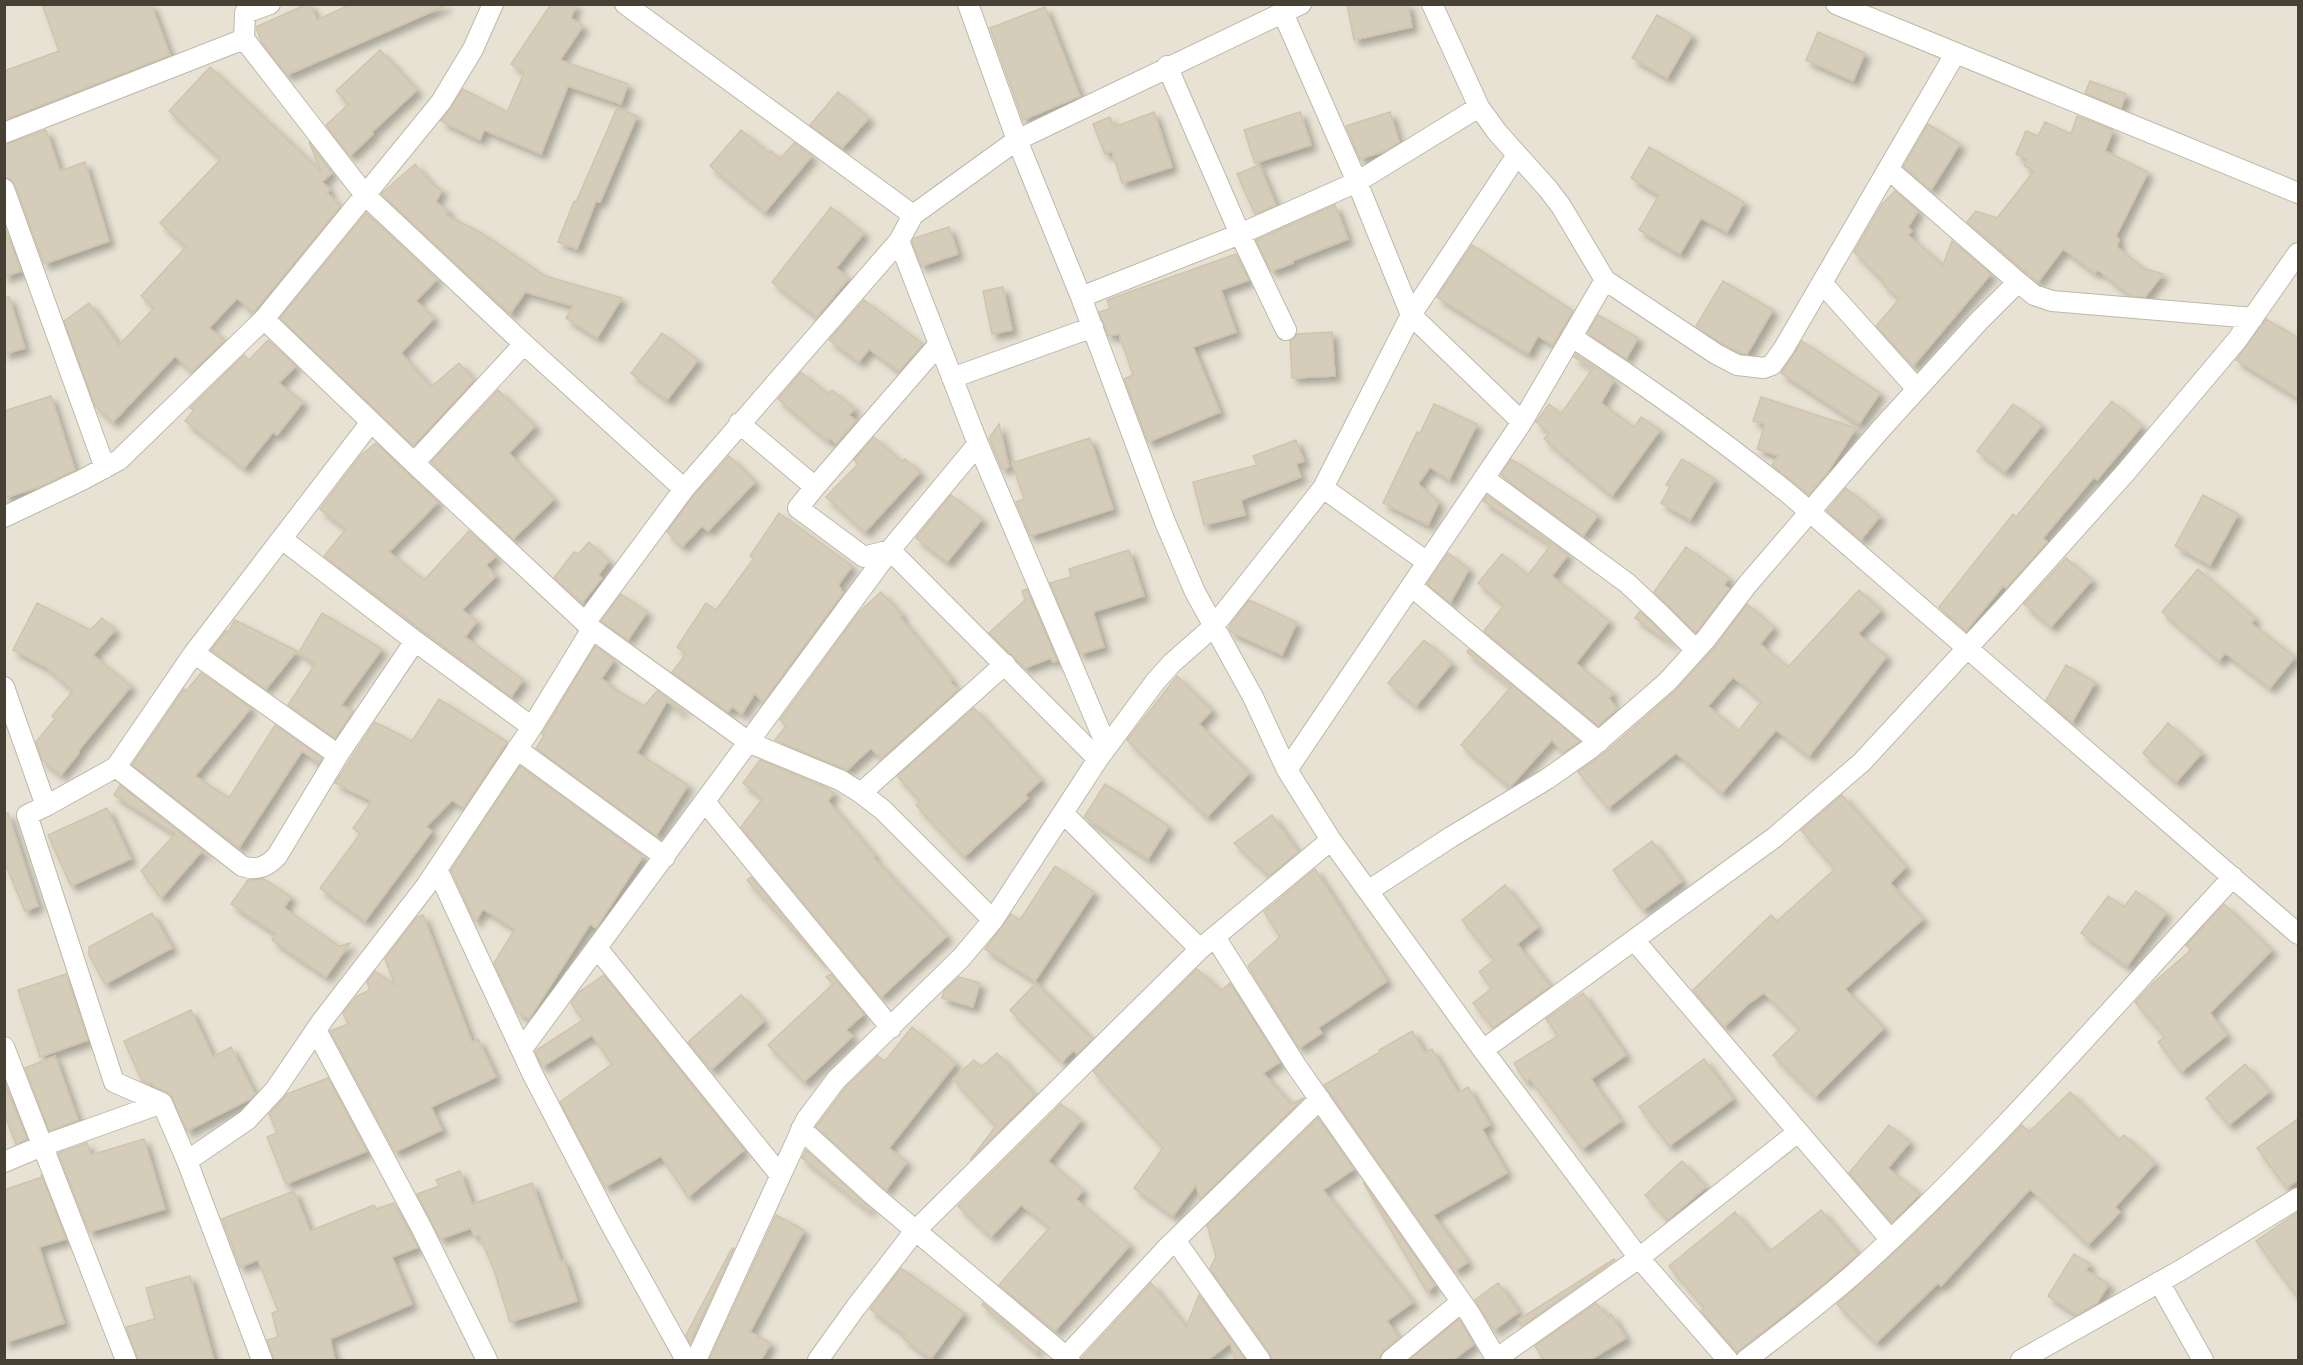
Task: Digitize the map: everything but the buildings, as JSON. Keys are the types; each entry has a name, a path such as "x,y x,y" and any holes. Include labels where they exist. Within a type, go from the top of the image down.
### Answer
{"street":[{"path":"270,4 245,14 244,39 365,195 524,344 684,489"},
{"path":"4,517 119,460 264,319 441,102 472,49 494,4"},
{"path":"625,4 912,215"},
{"path":"968,4 1017,140 1093,327 1165,522 1213,627 1248,689 1287,770 1331,840 1482,1050 1639,1258 1728,1360"},
{"path":"1432,4 1479,107 1489,123 1561,206 1605,280 1727,361 1745,367 1758,368 1772,365 1778,358 1955,54"},
{"path":"1836,4 2298,193"},
{"path":"187,1161 252,1116 275,1090 316,1030 437,869 532,727 589,626 684,489 899,241 912,215 1017,140 1167,66 1292,8 1357,182 1411,315 1522,422"},
{"path":"4,133 244,39"},
{"path":"1167,66 1240,234 1287,330"},
{"path":"1081,297 1240,234 1357,182 1479,107"},
{"path":"696,1360 801,1129 836,1080 961,957 993,920 1102,753 1161,676 1213,627 1323,488 1411,315 1517,155"},
{"path":"1888,169 2034,295 2052,301 2253,318"},
{"path":"4,189 105,468"},
{"path":"899,241 1102,753"},
{"path":"1482,1050 1775,837 1862,762 2126,472 2253,318 2298,253"},
{"path":"1287,770 1522,422 1605,280"},
{"path":"1368,891 1547,779 1599,742 1667,682 1696,650 1747,585 1917,389 2018,282"},
{"path":"1822,283 1917,389"},
{"path":"264,319 589,626 750,743 821,772 861,792 883,810 993,920"},
{"path":"952,378 1093,327"},
{"path":"1572,337 1714,434 1968,648 2298,934"},
{"path":"414,463 524,344"},
{"path":"890,550 864,557 798,508 939,344"},
{"path":"262,1360 187,1161 162,1103 114,1082 27,815 116,767 194,653 371,422"},
{"path":"740,423 815,487"},
{"path":"522,1049 750,743 890,550 978,444"},
{"path":"1484,478 1626,583 1696,650"},
{"path":"1323,488 1427,562"},
{"path":"282,539 414,641 532,727"},
{"path":"890,550 1005,664 1102,753"},
{"path":"1411,586 1599,742"},
{"path":"116,767 242,866 254,868 267,866 277,856 338,755 414,641"},
{"path":"194,653 338,755"},
{"path":"861,792 1005,664"},
{"path":"4,687 46,806"},
{"path":"517,749 664,857"},
{"path":"705,802 891,1028"},
{"path":"1063,813 1207,943 1461,1302 1497,1360 1639,1258 1798,1132"},
{"path":"818,1360 915,1231 1207,943 1331,840"},
{"path":"437,869 533,1075 610,1223 686,1360"},
{"path":"1746,1360 1855,1272 1935,1196 2048,1080 2233,876"},
{"path":"1634,940 1890,1239"},
{"path":"597,948 780,1175"},
{"path":"316,1030 422,1227 487,1360"},
{"path":"4,1047 126,1360"},
{"path":"801,1129 915,1231 1066,1359 1175,1240 1320,1100"},
{"path":"4,1162 162,1103"},
{"path":"2021,1360 2159,1282 2298,1198"},
{"path":"1175,1240 1260,1360"},
{"path":"2159,1282 2203,1360"},
{"path":"1391,1360 1461,1302"}],"shaded area":[{"path":"5,5 2298,5 2298,1360 5,1360"}]}
